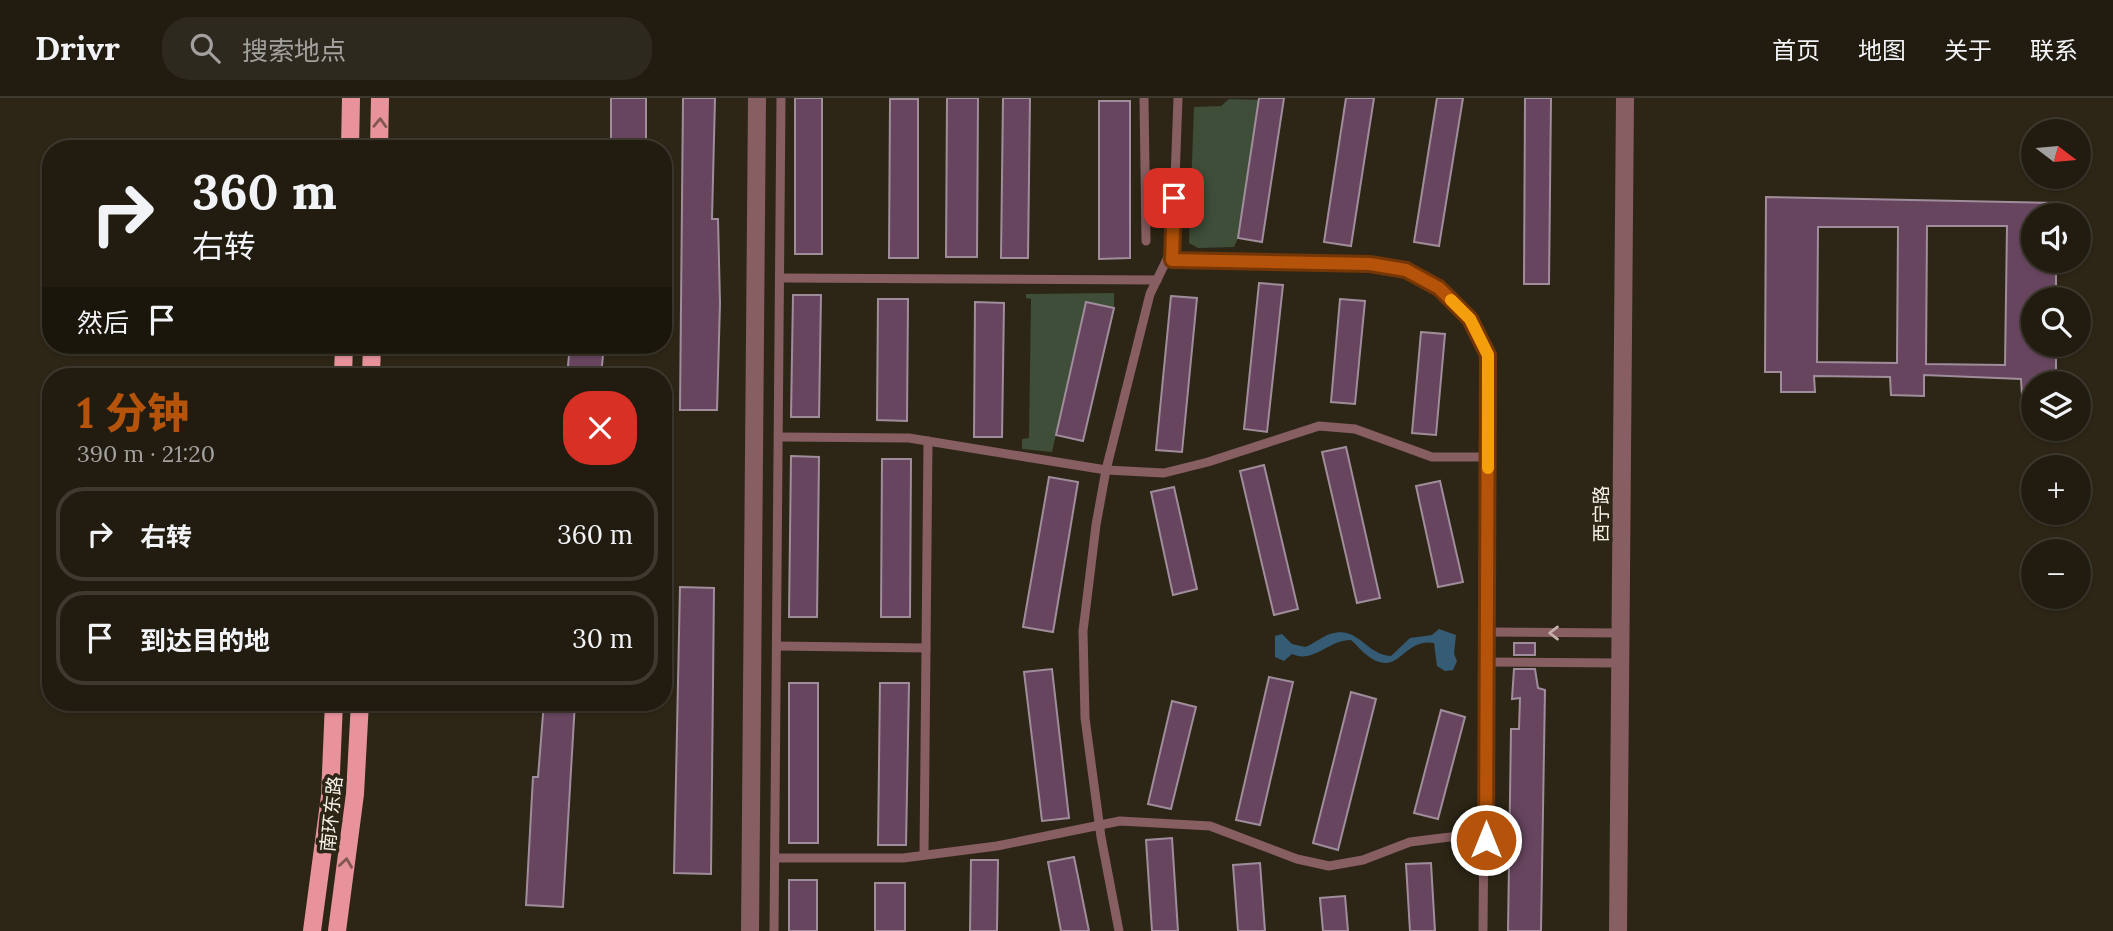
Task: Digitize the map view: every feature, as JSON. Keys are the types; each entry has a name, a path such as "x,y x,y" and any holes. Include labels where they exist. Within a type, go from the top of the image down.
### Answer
{"main road":[{"path":"350,140 351,98"},
{"path":"379,140 380,98"},
{"name":"南环东路","path":"312,931 330,796 334,711"},
{"name":"南环东路","path":"337,931 355,794 360,711"}],"street":[{"path":"750,931 757,98"},
{"name":"西宁路","path":"1618,931 1625,98"}],"lane":[{"path":"774,931 782,98"},
{"path":"1144,98 1146,241"},
{"path":"1178,98 1172,260 1370,264 1406,270 1439,288 1470,319 1488,355 1486,840 1483,931"},
{"path":"1119,931 1099,827 1084,718 1083,631 1096,525 1106,470 1150,294 1173,248"},
{"path":"782,278 1157,280"},
{"path":"780,437 909,438 1106,470 1164,473 1319,426 1355,429 1432,457 1488,457"},
{"path":"924,855 928,441"},
{"path":"1487,632 1621,633"},
{"path":"778,646 926,648"},
{"path":"1487,662 1620,663"},
{"path":"775,858 924,855 997,846 1120,821 1210,826 1297,859 1329,866 1363,860 1410,842 1450,837 1486,840"}],"green space":[{"path":"1229,99 1259,100 1238,238 1234,247 1198,248 1189,243 1194,107 1221,106"},
{"path":"1114,293 1114,308 1086,302 1052,452 1022,449 1022,439 1029,438 1031,299 1026,298 1026,294"}],"water":[{"path":"1439,629 1456,635 1454,654 1457,661 1453,670 1445,671 1437,666 1434,643 1415,646 1387,663 1378,662 1368,656 1351,640 1307,656 1292,654 1284,661 1275,657 1275,636 1282,634 1292,644 1305,647 1330,634 1348,633 1374,650 1391,656 1410,638 1432,635"}],"building":[{"path":"611,98 646,98 646,140 611,140"},
{"path":"683,98 715,98 712,219 718,219 720,303 717,410 680,410"},
{"path":"795,98 822,98 822,254 795,254"},
{"path":"947,98 978,98 977,257 946,257"},
{"path":"1003,98 1030,98 1028,258 1001,258"},
{"path":"1259,98 1284,98 1262,242 1238,238"},
{"path":"1346,98 1374,98 1351,246 1324,242"},
{"path":"1437,98 1463,98 1439,246 1414,242"},
{"path":"1525,98 1551,98 1549,284 1524,284"},
{"path":"890,99 918,99 918,258 889,258"},
{"path":"1099,101 1130,101 1130,258 1099,259"},
{"path":"1766,197 2056,203 2021,203 2021,273 2056,273 2056,287 2021,287 2021,357 2056,357 2056,371 2021,371 2021,379 1924,375 1924,396 1891,395 1890,377 1814,376 1815,392 1781,392 1781,372 1765,372","holes":["1927,226 2007,226 2005,365 1926,364","1818,227 1898,227 1897,363 1817,362"]},
{"path":"1259,283 1283,285 1267,432 1244,429"},
{"path":"793,295 821,295 819,417 791,417"},
{"path":"1171,296 1197,298 1182,452 1156,450"},
{"path":"878,299 908,299 907,421 877,420"},
{"path":"1340,299 1365,301 1355,404 1331,402"},
{"path":"975,302 1004,303 1002,437 974,437"},
{"path":"1086,302 1114,308 1083,441 1056,435"},
{"path":"1421,332 1445,334 1436,435 1412,433"},
{"path":"569,354 603,354 602,368 568,368"},
{"path":"1346,447 1380,598 1357,603 1322,452"},
{"path":"791,456 819,457 817,617 789,617"},
{"path":"882,459 911,459 910,617 881,617"},
{"path":"1264,465 1298,609 1274,615 1240,471"},
{"path":"1049,477 1078,482 1053,632 1023,627"},
{"path":"1440,481 1463,582 1438,587 1416,486"},
{"path":"1174,487 1197,589 1173,595 1151,492"},
{"path":"680,587 714,588 711,874 674,873"},
{"path":"1514,643 1535,643 1535,655 1514,655"},
{"path":"1052,669 1069,818 1042,821 1024,672"},
{"path":"1514,669 1535,669 1538,688 1545,690 1541,931 1508,931 1511,729 1519,729 1520,698 1512,699"},
{"path":"1269,677 1293,682 1260,825 1236,820"},
{"path":"789,683 818,683 818,843 789,843"},
{"path":"880,683 909,683 906,845 878,845"},
{"path":"1351,692 1376,699 1338,850 1313,843"},
{"path":"1172,701 1196,707 1171,809 1148,804"},
{"path":"1441,710 1465,717 1438,819 1414,813"},
{"path":"543,711 574,711 563,907 526,905 533,777 538,777"},
{"path":"1172,838 1178,931 1152,931 1146,840"},
{"path":"1074,857 1089,931 1061,931 1048,862"},
{"path":"971,860 998,860 997,931 970,931"},
{"path":"1260,863 1265,931 1238,931 1233,865"},
{"path":"1431,863 1435,931 1410,931 1406,864"},
{"path":"789,880 817,880 817,931 789,931"},
{"path":"875,883 905,883 905,931 875,931"},
{"path":"1345,896 1348,931 1323,931 1320,898"}],"slow traffic":[{"path":"1451,300 1470,319 1488,355 1488,468"}],"route":[{"path":"1174,198 1172,260 1370,264 1406,270 1439,288 1470,319 1488,355 1486,840"}]}
